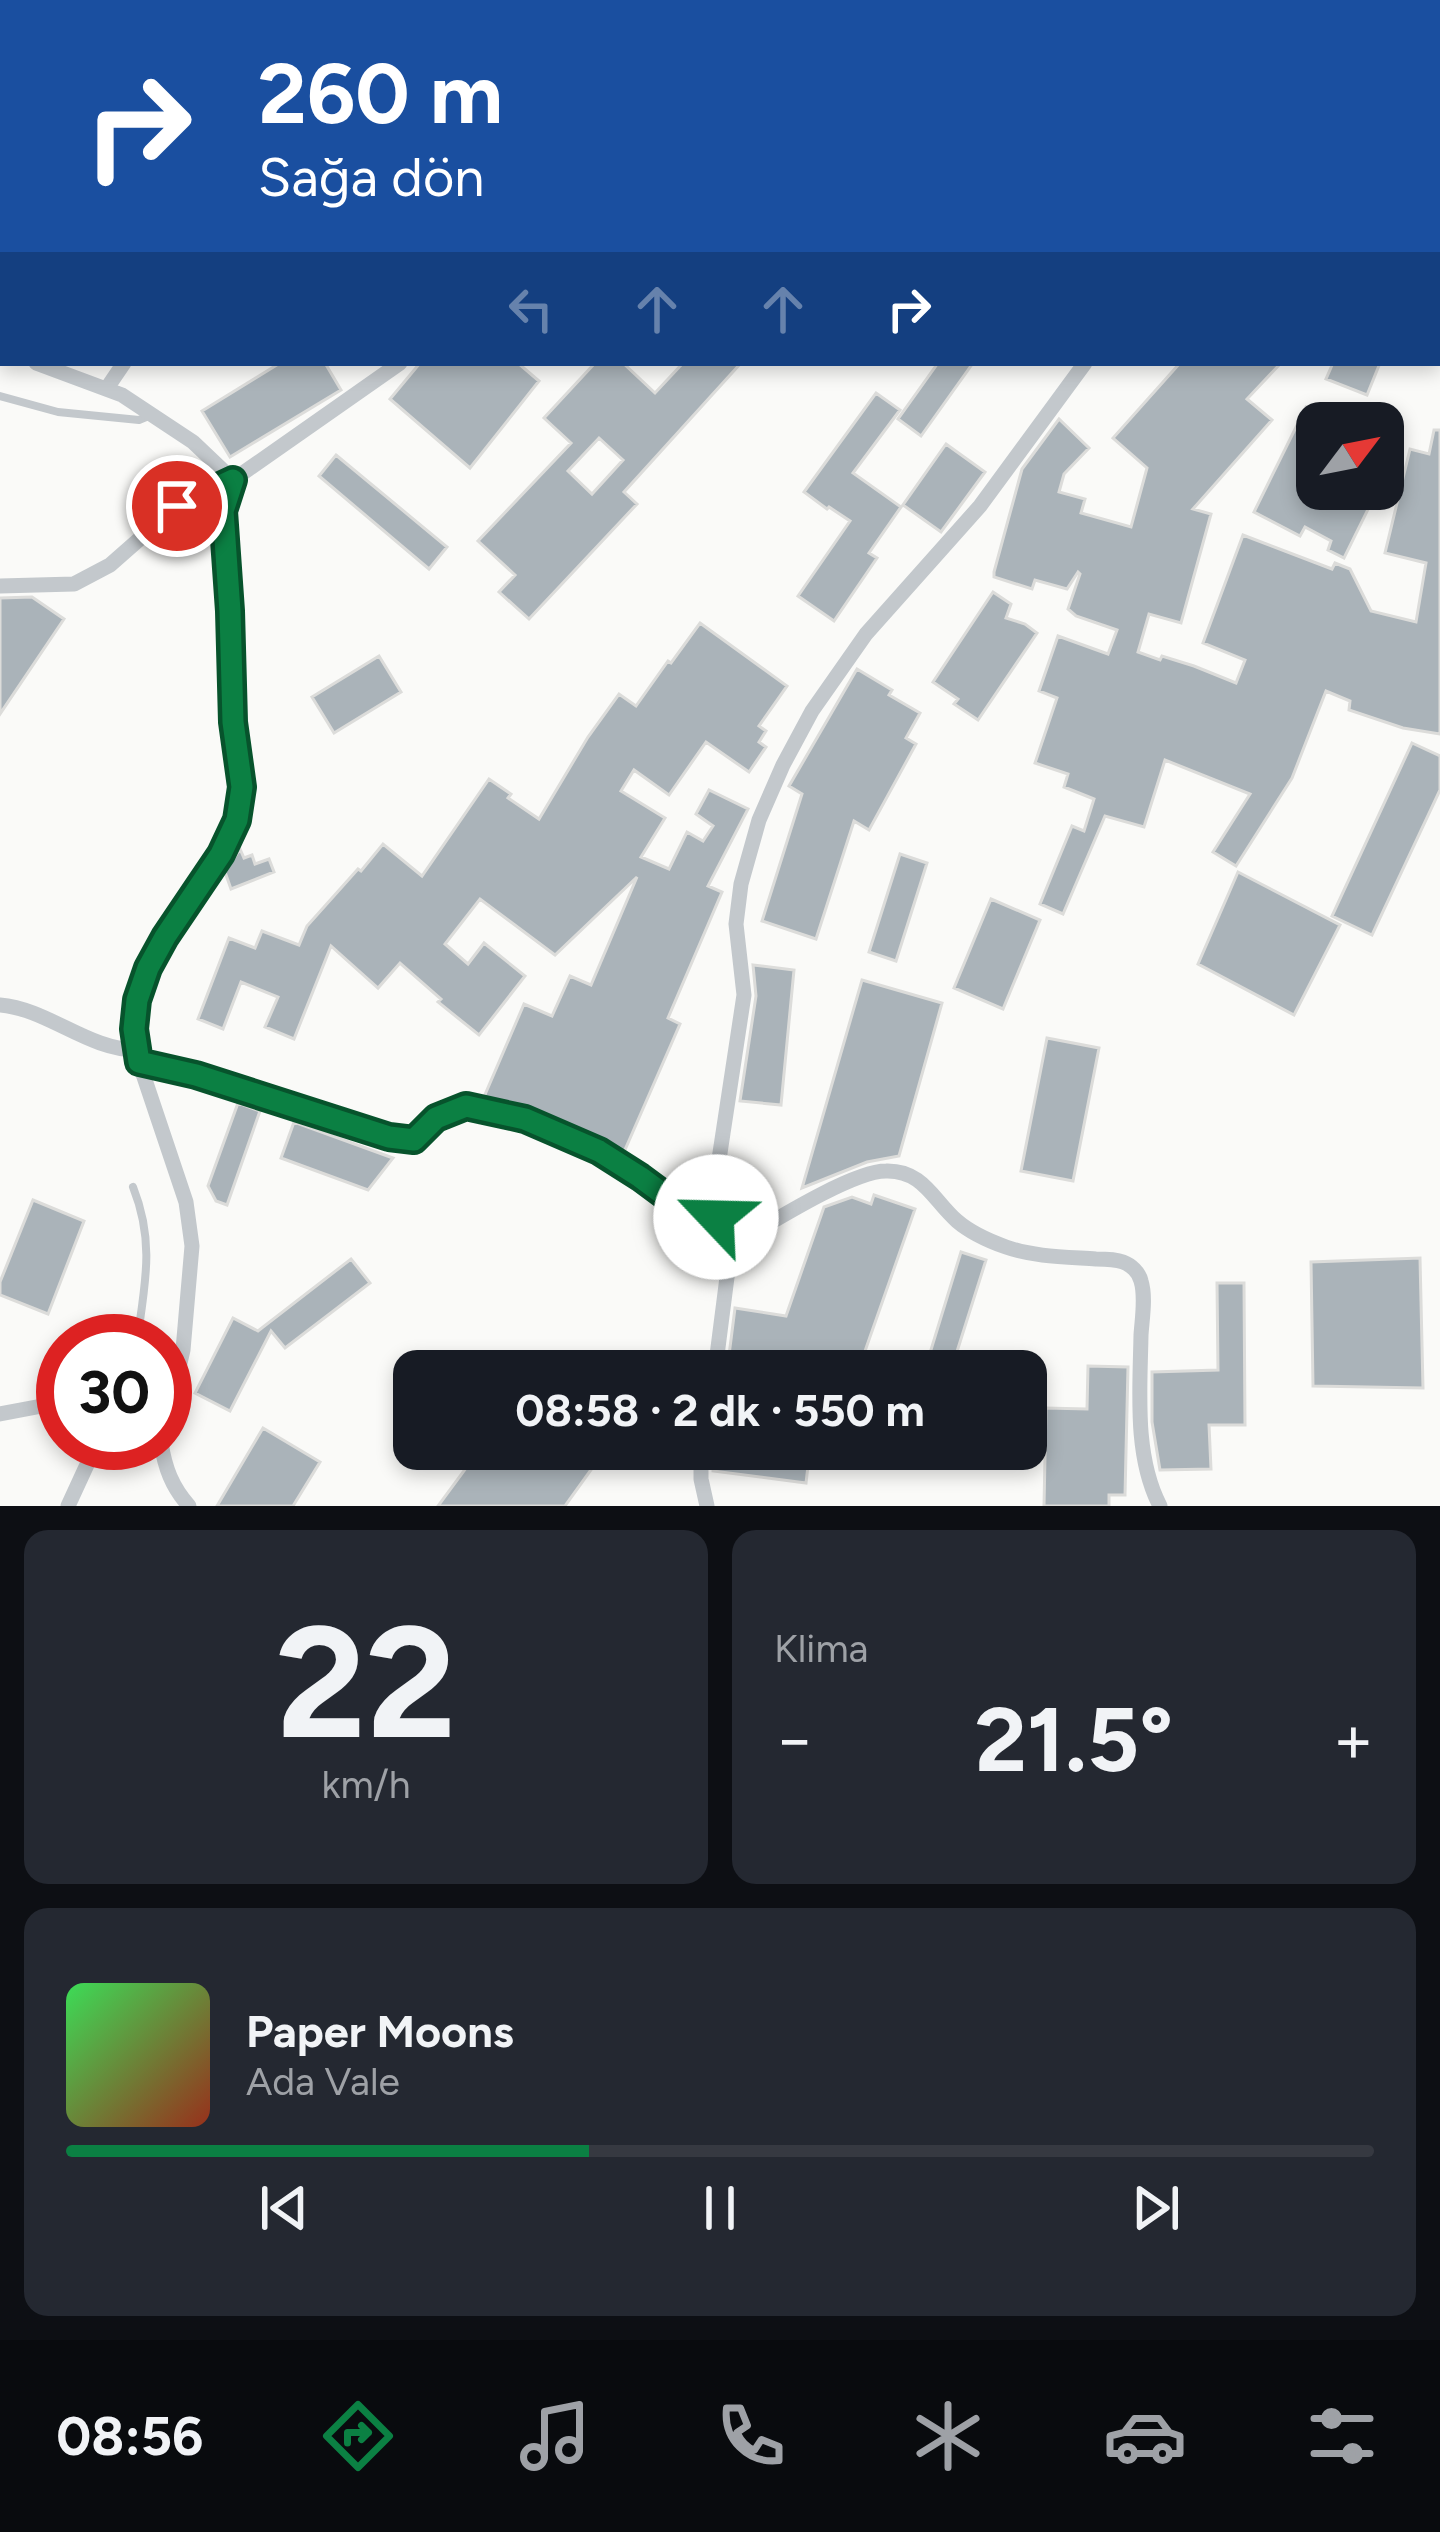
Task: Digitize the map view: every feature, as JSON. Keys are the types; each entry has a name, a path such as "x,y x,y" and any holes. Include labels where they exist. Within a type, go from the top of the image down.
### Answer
{"street":[{"path":"44,366 106,388 152,414 193,442 233,480"},
{"path":"106,388 122,366"},
{"path":"0,586 74,584 110,565 177,506 233,480 396,366"},
{"path":"717,1350 731,1246 716,1217 718,1166 744,995 736,924 741,884 759,820 812,711 866,634 980,506 1083,366"},
{"path":"186,1314 192,1246 186,1202 138,1056 134,1029 148,968 221,854 237,820 242,787 233,722 223,511 233,480"},
{"path":"0,1005 138,1056 389,1137 414,1140 436,1118 466,1106 525,1119 599,1151 690,1214 716,1217"},
{"path":"731,1246 862,1176 890,1170 914,1176 956,1220 1007,1247 1127,1263 1143,1287 1142,1445 1160,1506"},
{"path":"0,1414 36,1407"},
{"path":"68,1506 85,1470"},
{"path":"167,1470 175,1490 189,1506"},
{"path":"701,1470 707,1506"}],"lane":[{"path":"0,396 58,412 139,420 152,414"},
{"path":"133,1187 146,1227 148,1256 140,1314"}],"building":[{"path":"275,366 327,366 341,390 230,457 202,411"},
{"path":"418,366 522,366 539,381 470,468 390,399"},
{"path":"592,366 626,366 655,393 680,366 738,366 624,492 637,504 529,619 499,592 515,575 478,541 571,443 544,418","holes":["599,438 623,460 592,494 568,471"]},
{"path":"936,366 971,366 921,436 898,419"},
{"path":"1177,366 1278,366 1247,399 1272,420 1193,509 1211,514 1181,623 1149,614 1138,652 1236,683 1245,660 1203,643 1243,535 1332,569 1335,563 1350,569 1371,611 1416,622 1426,563 1385,553 1395,510 1404,510 1410,449 1429,454 1434,430 1440,430 1440,734 1403,728 1349,710 1350,701 1326,691 1292,778 1236,866 1213,852 1250,794 1165,760 1144,827 1105,816 1063,914 1040,904 1072,826 1084,831 1094,799 1064,787 1068,774 1035,763 1057,698 1039,691 1058,636 1108,654 1117,630 1068,609 1078,572 1067,589 1035,580 1032,589 994,577 994,572 1022,469 1059,419 1089,448 1064,474 1059,492 1085,499 1081,513 1131,527 1147,468 1113,438"},
{"path":"1332,366 1379,366 1367,395 1326,379"},
{"path":"876,393 900,410 853,473 901,507 869,553 877,558 834,621 798,596 850,521 804,492"},
{"path":"1296,427 1296,510 1368,510 1344,558 1328,550 1331,541 1305,527 1300,536 1254,512"},
{"path":"946,444 985,472 941,532 903,505"},
{"path":"336,455 447,547 429,569 319,476"},
{"path":"993,592 1011,604 1006,618 1037,633 978,720 933,682"},
{"path":"32,597 64,619 0,714 0,598"},
{"path":"700,623 787,686 759,726 766,731 759,742 766,747 749,772 706,742 669,795 634,770 621,791 665,818 641,857 669,869 687,832 703,841 713,826 696,814 709,790 748,809 708,886 722,892 668,1018 680,1024 624,1152 530,1108 484,1097 524,1004 552,1016 570,976 591,985 637,877 555,955 480,899 445,944 468,964 484,943 525,976 479,1035 400,963 378,988 331,946 294,1039 265,1027 278,997 241,982 223,1029 198,1019 229,938 255,948 262,931 299,945 307,926 383,844 422,876 489,779 539,819 619,694 636,706"},
{"path":"379,656 401,692 334,733 312,697"},
{"path":"857,669 920,713 906,738 916,744 869,830 854,821 816,939 762,921 802,794 789,786"},
{"path":"1412,743 1440,756 1440,790 1372,935 1332,916"},
{"path":"240,849 244,858 252,855 255,864 269,859 274,872 231,889 225,872"},
{"path":"900,854 927,863 896,961 869,952"},
{"path":"1238,872 1340,925 1294,1015 1198,964"},
{"path":"991,899 1040,920 1003,1009 954,988"},
{"path":"753,965 794,970 781,1105 740,1101 756,996"},
{"path":"862,980 942,1003 899,1156 867,1162 802,1188"},
{"path":"1047,1038 1099,1048 1073,1181 1021,1171"},
{"path":"238,1103 260,1111 227,1205 216,1201 208,1186"},
{"path":"294,1122 393,1158 368,1190 281,1158"},
{"path":"874,1195 915,1209 865,1350 730,1350 735,1308 786,1316 824,1207 852,1197 871,1204"},
{"path":"33,1200 84,1221 48,1314 0,1295 0,1282"},
{"path":"961,1252 986,1260 957,1350 931,1350"},
{"path":"1420,1258 1423,1388 1313,1386 1311,1262"},
{"path":"351,1259 370,1283 285,1348 271,1331 230,1411 195,1393 233,1318 258,1331"},
{"path":"1217,1283 1244,1283 1245,1425 1209,1425 1211,1469 1160,1470 1152,1422 1152,1372 1218,1370"},
{"path":"1088,1366 1128,1367 1125,1495 1109,1495 1109,1506 1044,1506 1047,1408 1087,1409"},
{"path":"263,1428 320,1462 293,1506 217,1506"},
{"path":"465,1470 591,1470 565,1506 438,1506"},
{"path":"713,1470 808,1470 806,1483"}],"route":[{"path":"177,506 233,480 223,511 233,722 242,787 237,820 221,854 148,968 134,1029 139,1062 196,1075 389,1137 414,1140 436,1118 466,1106 525,1119 599,1151 690,1214 716,1217"}]}
